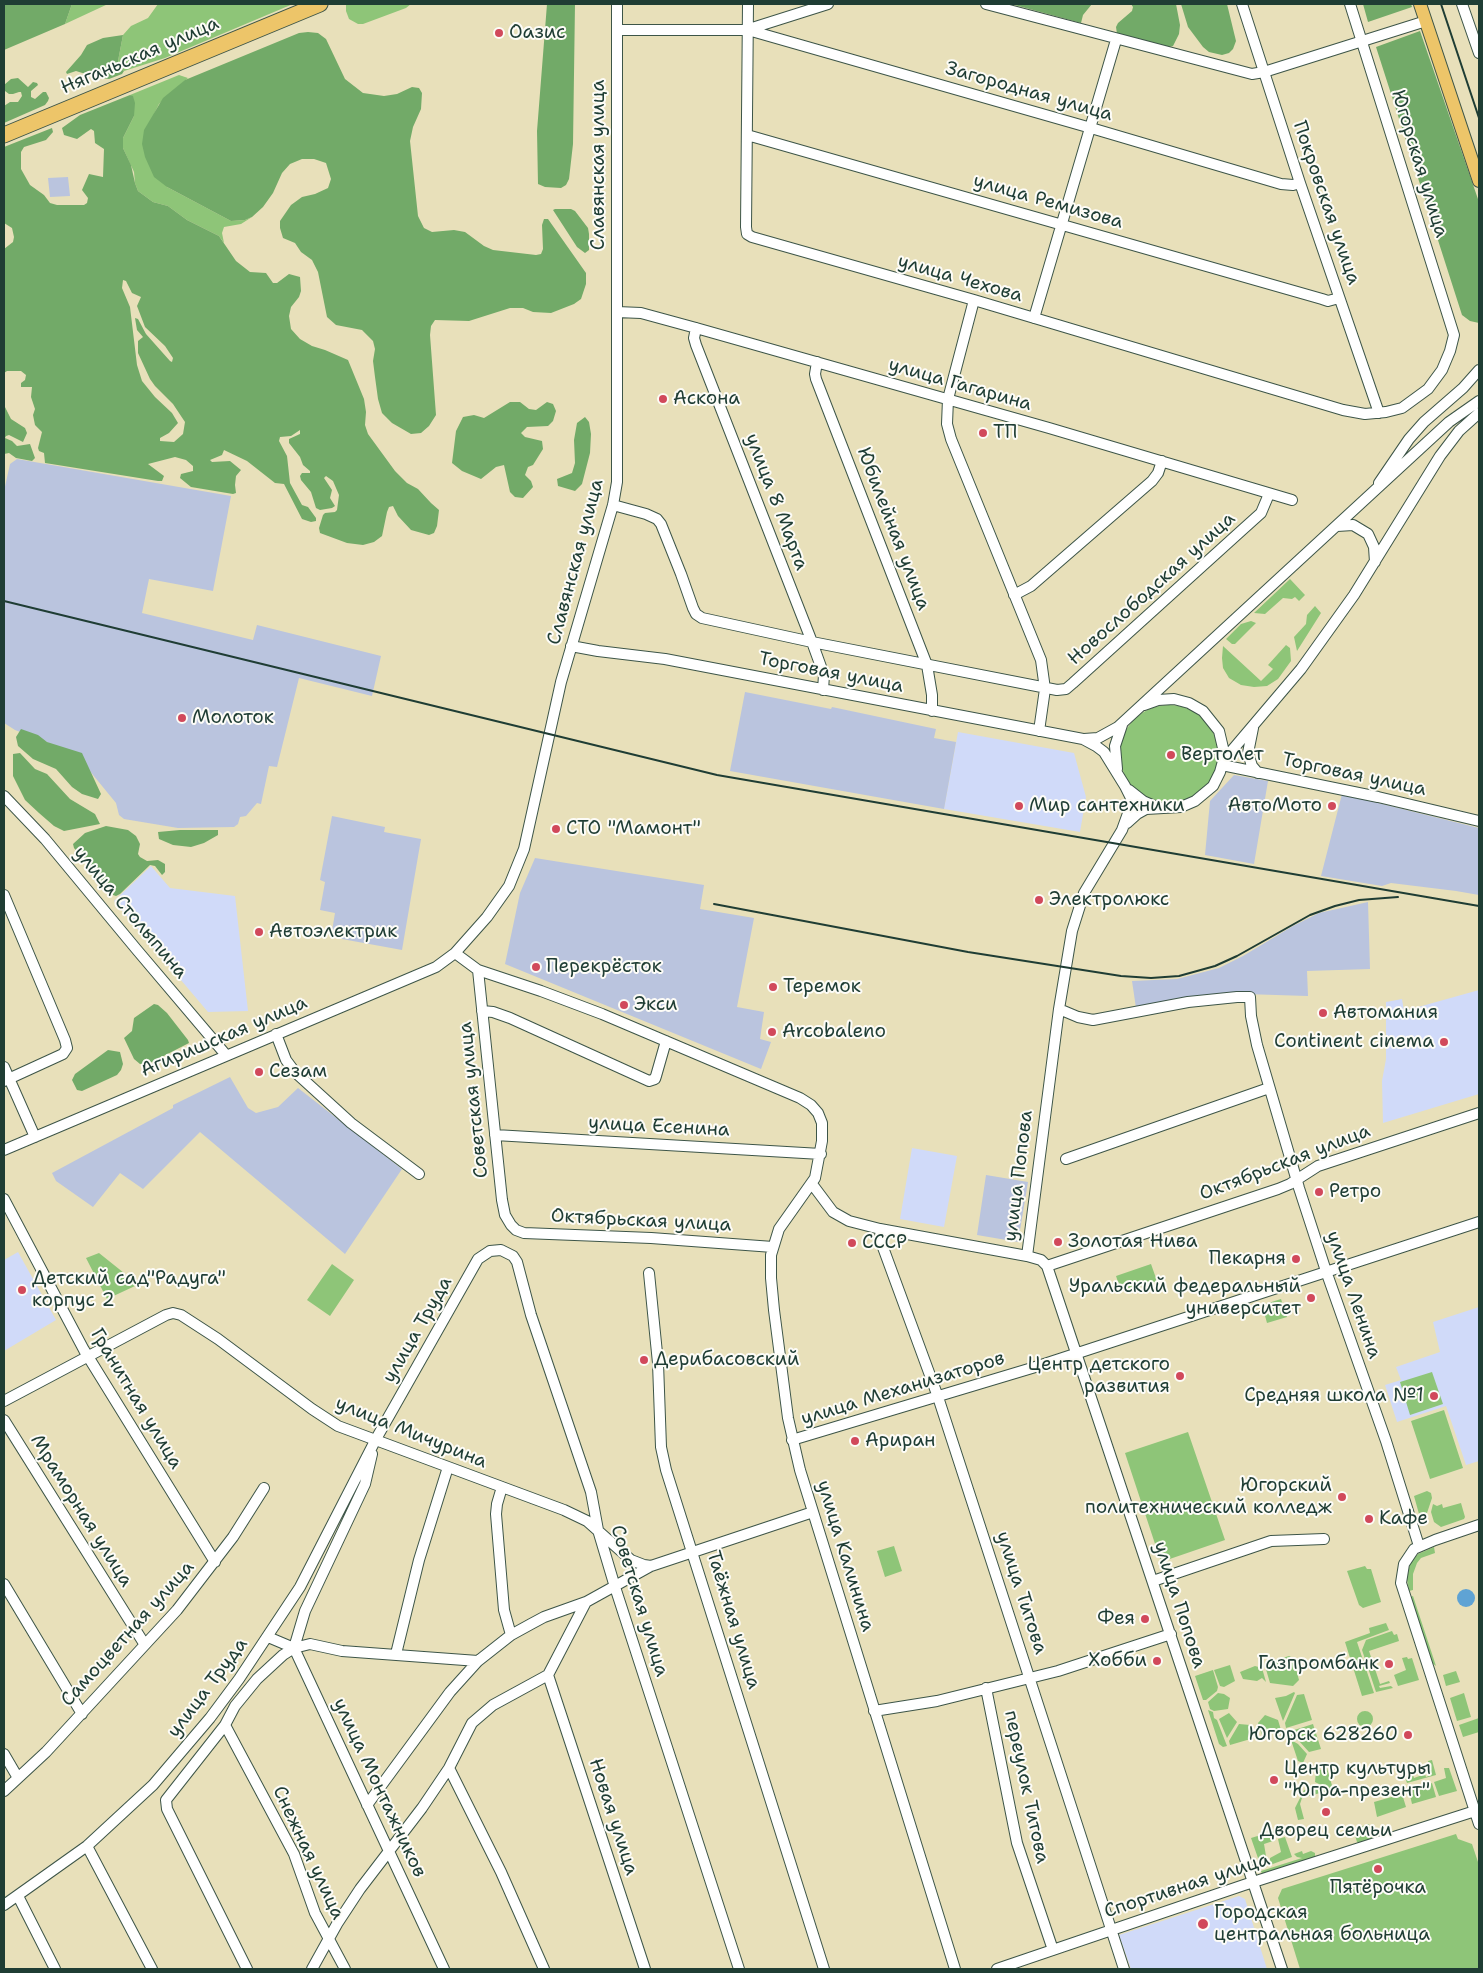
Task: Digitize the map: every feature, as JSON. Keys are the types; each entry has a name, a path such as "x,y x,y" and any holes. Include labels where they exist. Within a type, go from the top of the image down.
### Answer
{"highway":[{"name":"Няганьская улица","path":"4,135 320,4"}],"main road":[{"path":"1420,4 1479,181"}],"street":[{"name":"Славянская улица","path":"455,953 502,897 520,863 555,707 613,505 618,471 616,4"},
{"name":"улица Чехова","path":"748,4 746,227 747,234 752,238 974,300 1343,410 1365,414 1383,412"},
{"path":"617,30 748,30 828,4"},
{"path":"986,4 1247,74 1264,72 1426,20"},
{"name":"Покровская улица","path":"1242,4 1339,298 1383,412"},
{"name":"Югорская улица","path":"1350,4 1454,335 1450,352 1442,370 1432,384 1409,404 1383,412"},
{"path":"1462,4 1479,53"},
{"name":"Загородная улица","path":"748,30 1281,184 1293,185 1300,183"},
{"path":"1034,318 1116,40"},
{"name":"улица Ремизова","path":"747,134 1322,300 1339,298"},
{"path":"974,300 948,400 947,424 951,440 1037,648 1043,670 1045,689 1039,731"},
{"name":"улица Гагарина","path":"617,312 641,313 696,328 1292,500"},
{"name":"улица 8 Марта","path":"696,328 694,338 696,346 812,642 824,675 824,690"},
{"name":"Юбилейная улица","path":"817,362 816,379 927,666 932,695 932,711"},
{"path":"1370,496 1409,439 1424,422 1479,370"},
{"path":"1083,739 1103,736 1127,719 1449,422 1479,401"},
{"path":"1222,763 1301,669 1376,562 1440,456 1459,431 1479,413"},
{"path":"1014,595 1031,586 1152,481 1158,473 1162,461"},
{"name":"Новослободская улица","path":"613,505 646,514 657,519 661,524 696,614 702,618 927,666 1045,689 1062,690 1074,683 1261,513 1270,494"},
{"path":"1337,526 1353,525 1368,534 1374,547 1376,562"},
{"name":"Торговая улица","path":"571,646 598,651 665,658 1083,739"},
{"path":"1122,830 1140,812 1146,809 1181,807 1202,797 1213,786 1222,763 1223,748 1218,731 1209,717 1196,706 1181,700 1166,699 1151,702 1137,709"},
{"path":"1119,775 1115,761 1115,746 1119,732 1127,719"},
{"path":"1254,725 1250,736 1248,753 1252,766 1258,773"},
{"path":"1083,739 1100,748 1119,775 1131,798 1131,805 1122,830"},
{"name":"Торговая улица","path":"1222,763 1258,773 1378,797 1479,821"},
{"path":"1125,786 1143,801 1165,808"},
{"name":"улица Столыпина","path":"4,796 45,839 226,1055"},
{"name":"улица Попова","path":"1122,830 1089,884 1079,905 1072,931 1059,1009 1027,1256 1046,1264 1282,1969"},
{"path":"4,895 67,1044 63,1054 6,1080"},
{"name":"улица Калинина","path":"455,953 478,970 564,1000 791,1094 811,1105 818,1113 822,1123 818,1169 812,1184 783,1224 773,1247 771,1264 785,1395 792,1440 955,1969"},
{"name":"Агиришская улица","path":"4,1150 436,967 455,953"},
{"name":"Советская улица","path":"478,970 502,1200 511,1225"},
{"name":"улица Ленина","path":"1059,1009 1078,1017 1093,1020 1195,1002 1250,997 1252,1023 1296,1179 1326,1271 1386,1441 1419,1546"},
{"path":"482,1011 493,1012 510,1018 649,1081 652,1081 656,1076 666,1041"},
{"path":"276,1034 286,1060 295,1072 355,1126 419,1174"},
{"path":"4,1067 6,1080 35,1137"},
{"path":"1066,1159 1269,1088"},
{"name":"Октябрьская улица","path":"1046,1264 1271,1192 1290,1184 1314,1168 1328,1162 1479,1113"},
{"name":"улица Есенина","path":"495,1134 820,1154"},
{"path":"812,1184 829,1207 841,1217 860,1224 880,1230 1027,1256"},
{"name":"Гранитная улица","path":"4,1199 88,1356 215,1562"},
{"name":"улица Механизаторов","path":"792,1440 938,1397 1077,1353 1479,1222"},
{"name":"Октябрьская улица","path":"511,1225 516,1230 524,1233 651,1238 773,1247"},
{"name":"улица Титова","path":"880,1230 881,1242 938,1397 1124,1969"},
{"path":"1030,1238 1034,1251 1046,1264"},
{"name":"Советская улица","path":"501,1250 513,1256 517,1262 531,1314 591,1492 598,1530 615,1587 739,1969"},
{"name":"улица Труда","path":"4,1905 87,1846 153,1785 186,1748 227,1695 300,1587 376,1439 478,1259 490,1251 501,1250"},
{"name":"Таёжная улица","path":"649,1273 658,1363 661,1447 666,1470 824,1969"},
{"name":"улица Мичурина","path":"88,1356 173,1313 181,1314 218,1339 329,1422 346,1430 376,1439 564,1510 587,1521 631,1560 651,1566"},
{"path":"4,1401 88,1356"},
{"name":"Мраморная улица","path":"4,1420 145,1645"},
{"name":"улица Труда","path":"247,1969 167,1810 166,1800 225,1725 235,1706 257,1678 294,1648 305,1611 365,1484 376,1439"},
{"path":"396,1654 422,1551 448,1467"},
{"path":"502,1487 496,1514 504,1610 511,1635"},
{"name":"Самоцветная улица","path":"4,1791 82,1714 177,1610 215,1562 264,1488"},
{"path":"367,1805 450,1692 478,1661 511,1635 544,1617 586,1602 651,1566 813,1512"},
{"path":"1479,1525 1419,1546 1410,1553 1404,1564 1401,1588 1479,1824"},
{"path":"1153,1581 1271,1541 1324,1538"},
{"path":"4,1584 82,1714"},
{"path":"312,1969 360,1889 449,1768 469,1728 481,1714 493,1705 548,1675 586,1602"},
{"path":"874,1711 937,1701 1058,1671 1171,1634"},
{"path":"268,1637 294,1648 310,1644 342,1651 478,1661"},
{"name":"улица Монтажников","path":"294,1648 444,1969"},
{"name":"Новая улица","path":"548,1675 645,1969"},
{"name":"переулок Титова","path":"986,1688 1017,1843 1053,1950"},
{"name":"Снежная улица","path":"225,1725 294,1854 315,1913 345,1969"},
{"path":"4,1754 18,1778"},
{"path":"449,1768 501,1872 544,1969"},
{"name":"Спортивная улица","path":"997,1969 1020,1965 1053,1950 1111,1930 1475,1811"},
{"path":"87,1846 152,1969"},
{"path":"18,1896 55,1969"}],"shaded area":[{"path":"68,177 70,196 50,197 48,178"},
{"path":"17,459 231,496 213,591 149,579 142,613 253,640 257,625 381,656 372,696 299,678 277,767 269,766 261,804 257,803 246,816 240,817 238,824 234,827 178,828 124,819 119,815 116,803 75,753 15,730 4,723 4,491 10,464"},
{"path":"745,692 831,709 832,707 936,729 934,738 956,742 944,809 730,771"},
{"path":"958,732 1074,753 1086,797 1080,832 944,809"},
{"path":"1234,775 1268,781 1254,864 1205,855 1210,801"},
{"path":"1342,794 1479,828 1479,895 1391,883 1382,886 1321,876"},
{"path":"332,816 385,827 384,832 421,839 402,950 331,937 335,913 320,910 325,882 320,880"},
{"path":"535,858 704,885 700,909 754,918 737,1007 764,1012 760,1039 771,1042 761,1069 505,964 520,893"},
{"path":"151,866 170,888 235,896 248,1011 208,1012 114,901"},
{"path":"1368,902 1370,969 1307,971 1308,996 1244,994 1136,1008 1132,981 1177,979 1219,968 1319,913"},
{"path":"1479,990 1479,1094 1383,1123 1382,1081 1386,1059 1386,1002 1402,999 1404,1011"},
{"path":"230,1077 248,1108 256,1113 278,1107 298,1088 402,1169 345,1254 200,1132 143,1189 120,1173 93,1207 56,1181 52,1173 173,1108 173,1105"},
{"path":"912,1148 957,1156 944,1227 900,1219"},
{"path":"986,1175 1028,1182 1018,1242 977,1235"},
{"name":"Детский сад\"Радуга\" корпус 2","path":"18,1252 56,1320 4,1351 4,1260"},
{"name":"Средняя школа №1","path":"1479,1307 1479,1461 1466,1465 1446,1406 1397,1422 1385,1385 1401,1380 1396,1367 1440,1352 1433,1322"},
{"name":"Городская центральная больница","path":"1239,1896 1245,1899 1267,1969 1131,1969 1119,1935"}],"green space":[{"path":"4,4 72,4 65,24 4,50"},
{"path":"72,4 108,4 65,24"},
{"path":"158,4 293,4 165,58 124,71 119,68 118,61 123,35 131,26 148,18"},
{"path":"346,4 411,4 406,8 363,24 358,24 349,19"},
{"path":"547,4 575,4 573,144 569,179 566,185 561,188 545,187 538,184 537,131"},
{"path":"1011,4 1092,4 1083,15 1081,23"},
{"path":"1131,4 1176,4 1180,25 1179,34 1173,46 1169,47 1117,34 1116,27 1118,23 1132,11 1133,7"},
{"path":"1181,4 1227,4 1236,41 1233,49 1229,53 1222,55 1209,52 1203,47 1188,27"},
{"path":"1363,4 1411,4 1412,7 1368,22"},
{"path":"1420,31 1479,202 1479,323 1470,321 1462,315 1376,47"},
{"path":"299,33 318,33 326,39 345,79 363,93 384,96 397,94 412,87 419,88 422,93 421,109 413,127 410,141 418,216 424,228 432,232 454,230 465,232 484,246 493,250 536,255 541,254 543,249 542,225 544,219 548,219 586,273 586,284 581,299 574,304 551,313 533,312 523,308 510,308 469,321 435,320 431,326 430,335 436,415 429,426 421,433 411,434 392,423 382,413 378,399 373,361 375,349 373,341 362,330 336,325 327,317 318,272 312,260 301,252 295,243 283,238 280,221 291,205 302,197 328,188 331,179 326,163 314,159 302,159 290,164 282,173 273,193 263,207 252,217 245,220 231,221 167,187 154,177 145,157 142,144 144,130 163,98 185,80"},
{"path":"123,35 118,61 119,68 124,71 122,74 109,79 76,71 67,74 66,72 87,45 103,38"},
{"path":"179,75 188,78 159,104 154,114 167,187 231,221 245,220 252,217 241,224 224,227 222,233 224,243 219,236 187,220 168,206 153,202 138,191 134,172 123,148 123,138 134,116 133,97 130,95"},
{"path":"18,78 28,87 33,82 37,83 38,85 31,91 31,97 35,99 43,92 46,92 49,98 45,105 4,123 4,106 10,102 18,102 22,96 21,92 9,94 5,91 4,85 11,79"},
{"path":"130,95 133,96 135,103 134,116 123,138 123,148 131,165 138,191 153,202 168,206 187,220 219,236 236,261 250,272 266,273 273,283 277,283 289,274 300,277 301,291 291,307 289,316 291,329 300,339 312,346 348,360 364,399 365,425 368,434 395,471 407,483 418,489 439,510 434,533 429,535 411,530 398,516 393,506 389,507 387,512 382,536 374,542 363,545 347,543 320,533 319,528 323,515 337,510 339,495 333,481 326,476 324,478 332,490 330,498 335,506 320,510 316,508 311,492 300,476 302,473 310,473 310,471 303,465 300,457 289,443 289,439 300,434 300,430 291,436 280,437 279,441 287,456 290,483 302,505 308,507 316,518 316,521 311,522 302,519 284,484 275,483 247,461 224,450 222,455 210,460 212,462 230,461 241,470 236,476 236,493 233,494 191,487 180,478 181,474 193,471 193,466 186,460 175,457 148,464 164,476 162,481 45,463 44,453 39,451 38,448 42,432 35,425 33,415 35,409 31,397 32,387 21,387 21,383 25,380 26,375 21,371 7,371 4,373 4,249 13,242 14,237 12,228 4,223 4,147 52,128 53,132 46,140 24,147 21,152 21,169 30,185 44,195 50,203 57,205 84,205 87,203 88,198 82,190 89,174 103,177 104,149 95,143 94,131 91,129 77,139 64,135 62,128 80,115","holes":["123,280 126,281 132,293 141,297 137,306 145,327 165,346 173,358 172,362 170,361 146,334 138,319 135,318 137,330 143,337 138,341 138,353 150,379 173,404 185,422 183,434 174,442 160,441 160,438 169,433 178,423 172,413 142,381 137,365 130,307 122,288"]},
{"path":"571,209 575,211 588,228 589,250 585,253 577,247 553,210"},
{"path":"510,402 520,402 529,409 536,410 547,402 553,404 556,411 553,421 548,426 527,427 521,433 525,437 542,441 543,449 533,465 528,467 525,475 531,481 533,487 523,498 515,497 510,492 504,465 496,467 481,479 462,471 452,463 456,431 463,417 474,415 484,418"},
{"path":"4,405 11,419 25,428 27,433 23,442 9,435 5,438 17,446 30,444 35,458 32,461 16,458 9,453 4,454"},
{"path":"585,417 589,422 591,434 590,453 582,484 575,491 558,486 557,479 572,473 575,463 574,440 577,423"},
{"path":"1290,579 1305,595 1299,601 1295,597 1292,599 1283,598 1265,614 1254,613"},
{"path":"1315,606 1321,613 1297,651 1294,637 1306,624 1307,615"},
{"path":"1251,621 1256,623 1235,644 1226,639 1241,624"},
{"path":"1286,645 1290,648 1291,661 1278,679 1267,686 1241,685 1229,678 1223,668 1223,646 1261,681 1273,669 1268,665"},
{"path":"1169,705 1188,709 1203,720 1214,735 1218,754 1214,773 1203,788 1188,799 1169,803 1150,799 1135,788 1124,773 1120,754 1124,735 1135,720 1150,709"},
{"path":"21,729 38,735 47,742 82,753 101,794 98,799 82,794 72,787 56,769 33,759 18,746 16,737"},
{"path":"20,753 35,769 47,774 70,799 95,814 100,824 64,831 54,826 39,813 25,800 13,776 13,754"},
{"path":"106,826 128,830 136,836 140,844 138,854 140,857 147,861 158,860 165,864 165,872 162,875 155,866 150,865 120,894 113,895 74,848 73,844 85,833"},
{"path":"218,830 218,835 204,843 191,847 173,845 159,839 158,832"},
{"path":"154,1004 167,1013 189,1043 150,1063 140,1064 134,1059 124,1038 132,1031 134,1018"},
{"path":"108,1050 120,1052 123,1064 121,1070 117,1075 82,1091 77,1090 72,1080 75,1074"},
{"path":"99,1253 124,1273 135,1286 107,1299 86,1258"},
{"path":"332,1264 354,1280 330,1316 307,1300"},
{"path":"1151,1264 1157,1281 1127,1291 1125,1286 1120,1288 1116,1276"},
{"path":"1281,1299 1287,1317 1267,1323 1262,1305"},
{"path":"1432,1372 1443,1404 1410,1415 1400,1382"},
{"path":"1444,1410 1463,1468 1430,1479 1411,1421"},
{"path":"1188,1432 1225,1540 1161,1562 1125,1453"},
{"path":"1427,1491 1431,1493 1432,1498 1427,1513 1421,1515 1419,1514 1414,1496"},
{"path":"1461,1503 1464,1519 1441,1527 1434,1522 1431,1512 1433,1504 1437,1506 1442,1504 1443,1508"},
{"path":"894,1546 902,1571 885,1577 877,1551"},
{"path":"1434,1547 1435,1553 1421,1558 1417,1563 1413,1574 1413,1590 1409,1591 1407,1579 1410,1563 1418,1554"},
{"path":"1365,1566 1367,1569 1371,1569 1381,1602 1363,1608 1359,1605 1347,1571"},
{"path":"1413,1596 1436,1666 1432,1663 1410,1597"},
{"path":"1386,1623 1389,1630 1357,1642 1374,1693 1362,1696 1345,1642 1370,1633 1369,1628"},
{"path":"1392,1631 1394,1635 1397,1634 1399,1641 1369,1651 1380,1684 1389,1681 1390,1683 1379,1686 1380,1688 1391,1686 1393,1688 1376,1692 1362,1650 1366,1640"},
{"path":"1289,1656 1293,1658 1299,1680 1293,1686 1270,1683 1265,1666 1267,1663"},
{"path":"1407,1657 1408,1659 1412,1658 1419,1680 1398,1686 1394,1675 1406,1670 1402,1658"},
{"path":"1230,1665 1235,1681 1224,1687 1220,1686 1214,1670"},
{"path":"1255,1666 1262,1668 1266,1682 1262,1678 1257,1681 1243,1679 1240,1672"},
{"path":"1213,1670 1218,1687 1217,1691 1206,1700 1203,1700 1195,1676"},
{"path":"1456,1671 1460,1682 1446,1686 1443,1675"},
{"path":"1218,1693 1230,1698 1228,1709 1214,1711 1210,1709 1208,1702"},
{"path":"1295,1693 1283,1721 1275,1698"},
{"path":"1464,1693 1471,1717 1457,1721 1450,1698"},
{"path":"1304,1694 1312,1720 1286,1728 1285,1723 1297,1695"},
{"path":"1208,1710 1213,1712 1227,1746 1223,1747 1219,1744"},
{"path":"1365,1711 1371,1713 1373,1719 1371,1725 1365,1727 1359,1725 1357,1719 1359,1713"},
{"path":"1229,1713 1237,1722 1227,1738 1219,1719"},
{"path":"1265,1715 1278,1720 1281,1730 1262,1735 1258,1723"},
{"path":"1479,1718 1479,1732 1463,1737 1459,1725"},
{"path":"1239,1724 1250,1725 1254,1738 1230,1745 1229,1741"},
{"path":"1313,1724 1321,1749 1309,1752 1299,1741 1290,1736 1288,1732"},
{"path":"1291,1740 1298,1744 1307,1754 1303,1763 1298,1761"},
{"path":"1432,1760 1436,1775 1407,1783 1402,1769 1410,1767 1414,1778 1425,1774 1426,1777 1431,1775 1428,1761"},
{"path":"1327,1768 1333,1789 1323,1792 1321,1785 1315,1782 1316,1771"},
{"path":"1444,1768 1449,1768 1457,1791 1439,1796 1434,1782 1446,1778"},
{"path":"1432,1783 1436,1797 1412,1804 1409,1791"},
{"path":"1313,1785 1318,1787 1320,1793 1302,1798 1300,1804 1304,1819 1298,1820 1295,1808 1304,1790 1310,1789"},
{"path":"1402,1794 1406,1807 1377,1817 1374,1802"},
{"path":"1369,1824 1372,1839 1357,1842 1353,1829"},
{"path":"1274,1831 1273,1841 1264,1844 1266,1856 1259,1861 1251,1838"},
{"path":"1456,1834 1458,1839 1472,1844 1479,1865 1479,1969 1300,1969 1278,1898 1282,1889"},
{"path":"1285,1837 1292,1857 1270,1865 1270,1858 1281,1852 1278,1839"},
{"path":"1302,1851 1303,1854 1311,1851 1315,1853 1315,1858 1262,1874 1261,1871 1302,1858 1294,1854"}],"water":[{"path":"1462,1589 1470,1589 1475,1594 1473,1605 1462,1607 1457,1602 1457,1594"}],"railway":[{"path":"1441,4 1479,118"},
{"path":"4,601 717,775 1479,906"},
{"path":"714,904 968,952 1121,976 1151,978 1179,976 1215,966 1237,956 1310,915 1335,906 1359,900 1398,897"}],"place":[{"name":"Оазис","path":"499,33"},
{"name":"Аскона","path":"663,399"},
{"name":"ТП","path":"983,433"},
{"name":"Молоток","path":"182,718"},
{"name":"Вертолет","path":"1171,755"},
{"name":"Мир сантехники","path":"1019,806"},
{"name":"АвтоМото","path":"1332,806"},
{"name":"СТО \"Мамонт\"","path":"556,829"},
{"name":"Электролюкс","path":"1039,900"},
{"name":"Автоэлектрик","path":"259,932"},
{"name":"Перекрёсток","path":"536,967"},
{"name":"Теремок","path":"773,987"},
{"name":"Экси","path":"624,1005"},
{"name":"Автомания","path":"1323,1013"},
{"name":"Arcobaleno","path":"772,1032"},
{"name":"Continent cinema","path":"1444,1042"},
{"name":"Сезам","path":"259,1072"},
{"name":"Ретро","path":"1319,1192"},
{"name":"Золотая Нива","path":"1058,1242"},
{"name":"СССР","path":"852,1243"},
{"name":"Пекарня","path":"1296,1259"},
{"name":"Детский сад\"Радуга\" корпус 2","path":"22,1290"},
{"name":"Уральский федеральный университет","path":"1311,1298"},
{"name":"Дерибасовский","path":"644,1360"},
{"name":"Центр детского развития","path":"1180,1376"},
{"name":"Средняя школа №1","path":"1434,1396"},
{"name":"Ариран","path":"855,1441"},
{"name":"Югорский политехнический колледж","path":"1342,1497"},
{"name":"Кафе","path":"1369,1519"},
{"name":"Фея","path":"1145,1619"},
{"name":"Хобби","path":"1157,1661"},
{"name":"Газпромбанк","path":"1389,1664"},
{"name":"Югорск 628260","path":"1408,1735"},
{"name":"Центр культуры \"Югра-презент\"","path":"1274,1780"},
{"name":"Дворец семьи","path":"1326,1812"},
{"name":"Пятёрочка","path":"1378,1869"},
{"name":"Городская центральная больница","path":"1203,1924"}]}
